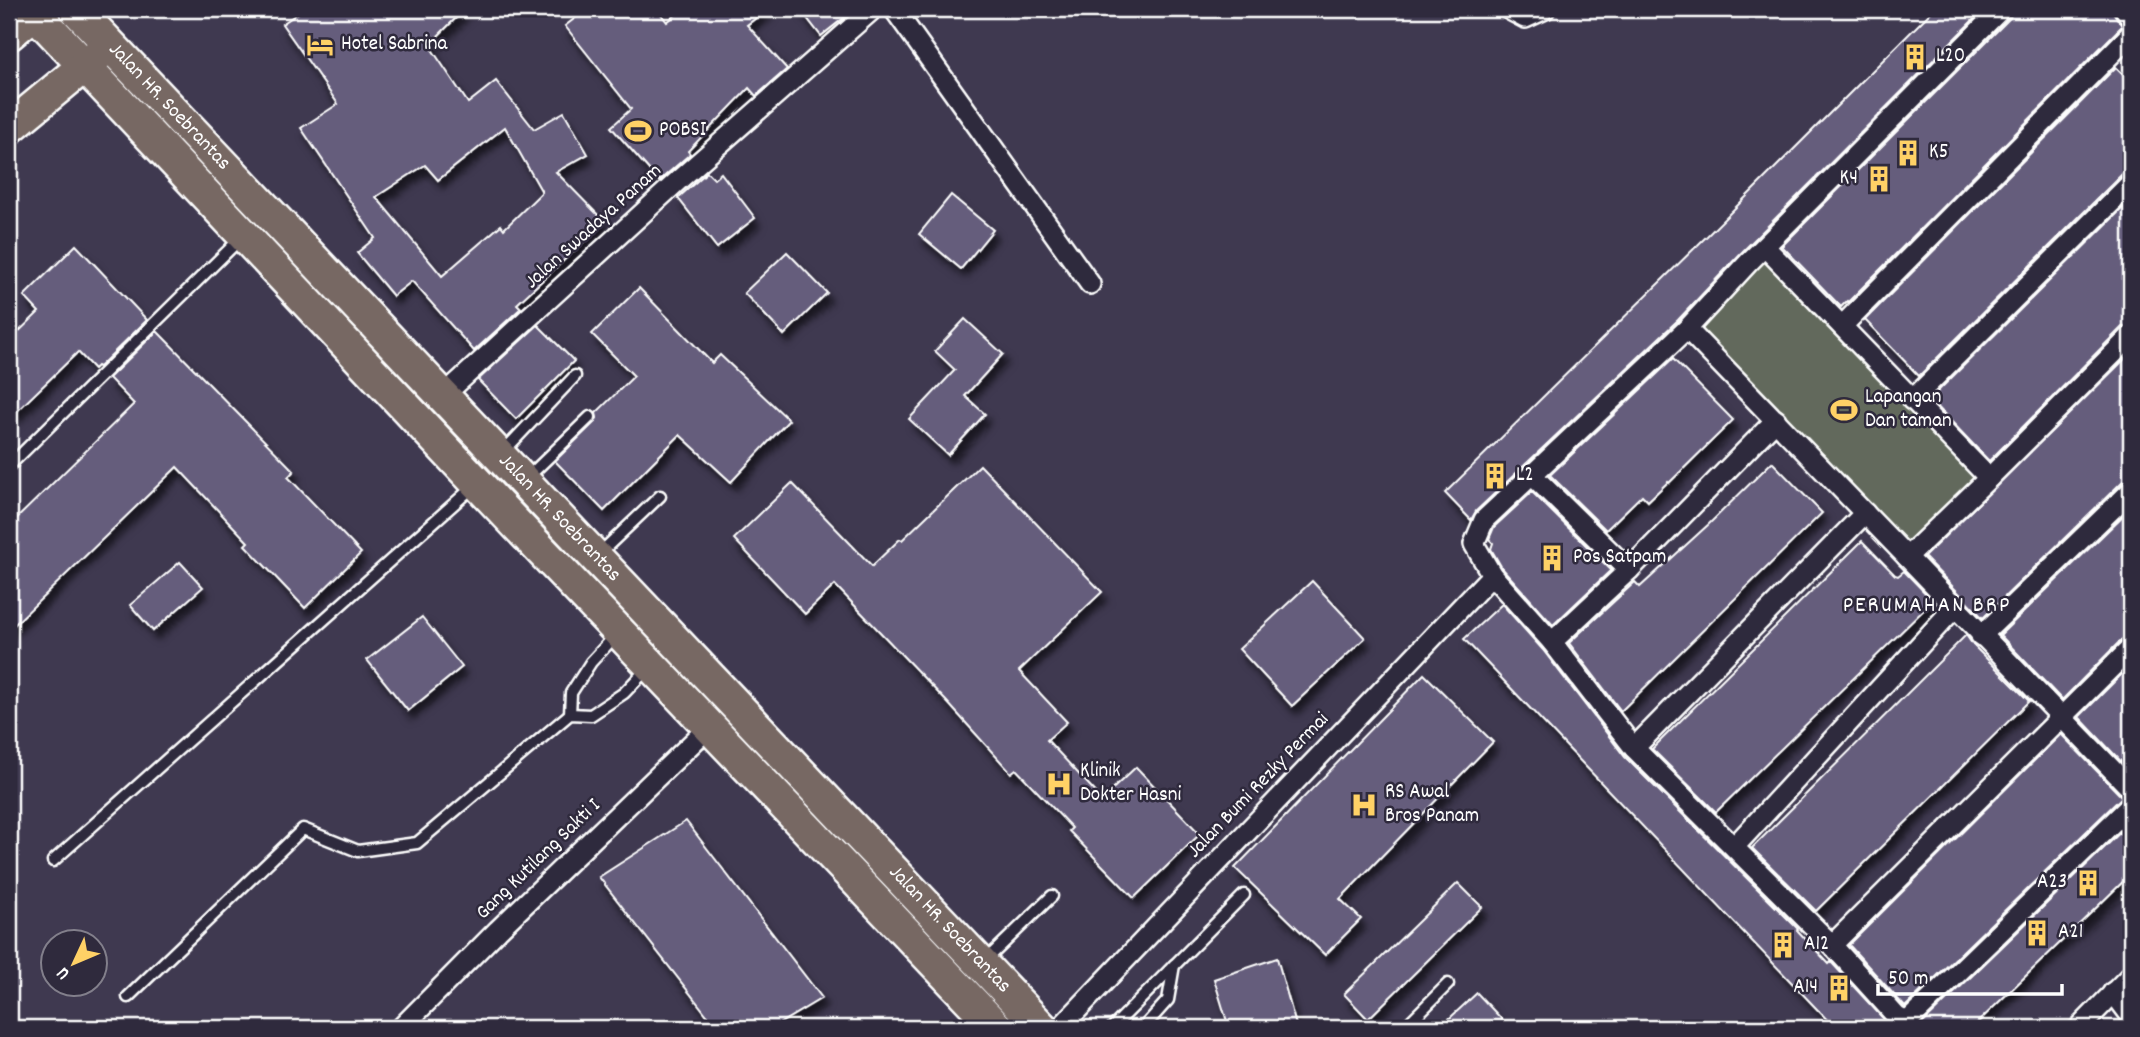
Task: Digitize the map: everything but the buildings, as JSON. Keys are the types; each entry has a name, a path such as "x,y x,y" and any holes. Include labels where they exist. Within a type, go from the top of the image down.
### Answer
{"main road":[{"name":"Jalan HR. Soebrantas","path":"76,9 1042,1028"},
{"name":"Jalan HR. Soebrantas","path":"35,10 477,483 997,1028"},
{"path":"9,34 35,10"},
{"path":"9,128 110,44"},
{"path":"867,891 889,868"}],"street":[{"path":"894,9 1090,284"},
{"path":"1508,9 1525,18 1545,9"},
{"path":"2001,9 1687,329 1484,520 1474,544 1492,575 1552,642 1634,748 1832,945 1897,1017 1907,1022 2131,805"},
{"path":"2125,9 2131,19"},
{"name":"Jalan Swadaya Panam","path":"443,396 865,11"},
{"path":"1842,326 2131,34"},
{"path":"1912,400 2131,183"},
{"path":"1765,247 1989,478"},
{"path":"1687,329 2131,789"},
{"path":"1907,557 2131,336"},
{"path":"1552,642 1629,570 1776,421"},
{"path":"1533,476 1629,570"},
{"path":"1981,636 2131,491"},
{"path":"1634,748 1864,513"},
{"name":"Jalan Bumi Rezky Permai","path":"1059,1028 1492,575"},
{"path":"1734,847 1955,607"},
{"path":"1832,945 2131,648"},
{"name":"Gang Kutilang Sakti I","path":"401,1028 498,930 710,726"},
{"path":"2079,1028 2131,975"},
{"path":"2113,992 2131,1016"}],"lane":[{"path":"9,466 245,234"},
{"path":"499,456 575,376"},
{"path":"523,482 590,417"},
{"path":"53,861 477,483"},
{"path":"595,557 660,496"},
{"path":"570,714 571,693 591,662 619,632"},
{"path":"128,997 303,829 358,851 417,844 570,714 591,715 624,693 651,665"},
{"path":"1112,1028 1244,895"},
{"path":"981,965 1052,896"},
{"path":"1143,1028 1168,1000 1174,965"},
{"path":"1404,1028 1448,985"}],"green space":[{"name":"Lapangan Dan taman","path":"1765,247 1989,478 1907,557 1687,329"}],"place":[{"name":"Hotel Sabrina","path":"320,45"},
{"name":"L20","path":"1915,57"},
{"name":"POBSI","path":"638,131"},
{"name":"K5","path":"1908,153"},
{"name":"K4","path":"1879,179"},
{"name":"Lapangan Dan taman","path":"1844,410"},
{"name":"L2","path":"1495,476"},
{"name":"Pos Satpam","path":"1552,558"},
{"name":"Klinik Dokter Hasni","path":"1059,784"},
{"name":"RS Awal Bros Panam","path":"1364,805"},
{"name":"A23","path":"2088,883"},
{"name":"A21","path":"2037,933"},
{"name":"A12","path":"1783,945"},
{"name":"A14","path":"1839,988"}],"district":[{"name":"PERUMAHAN BRP","path":"1927,606"}]}
